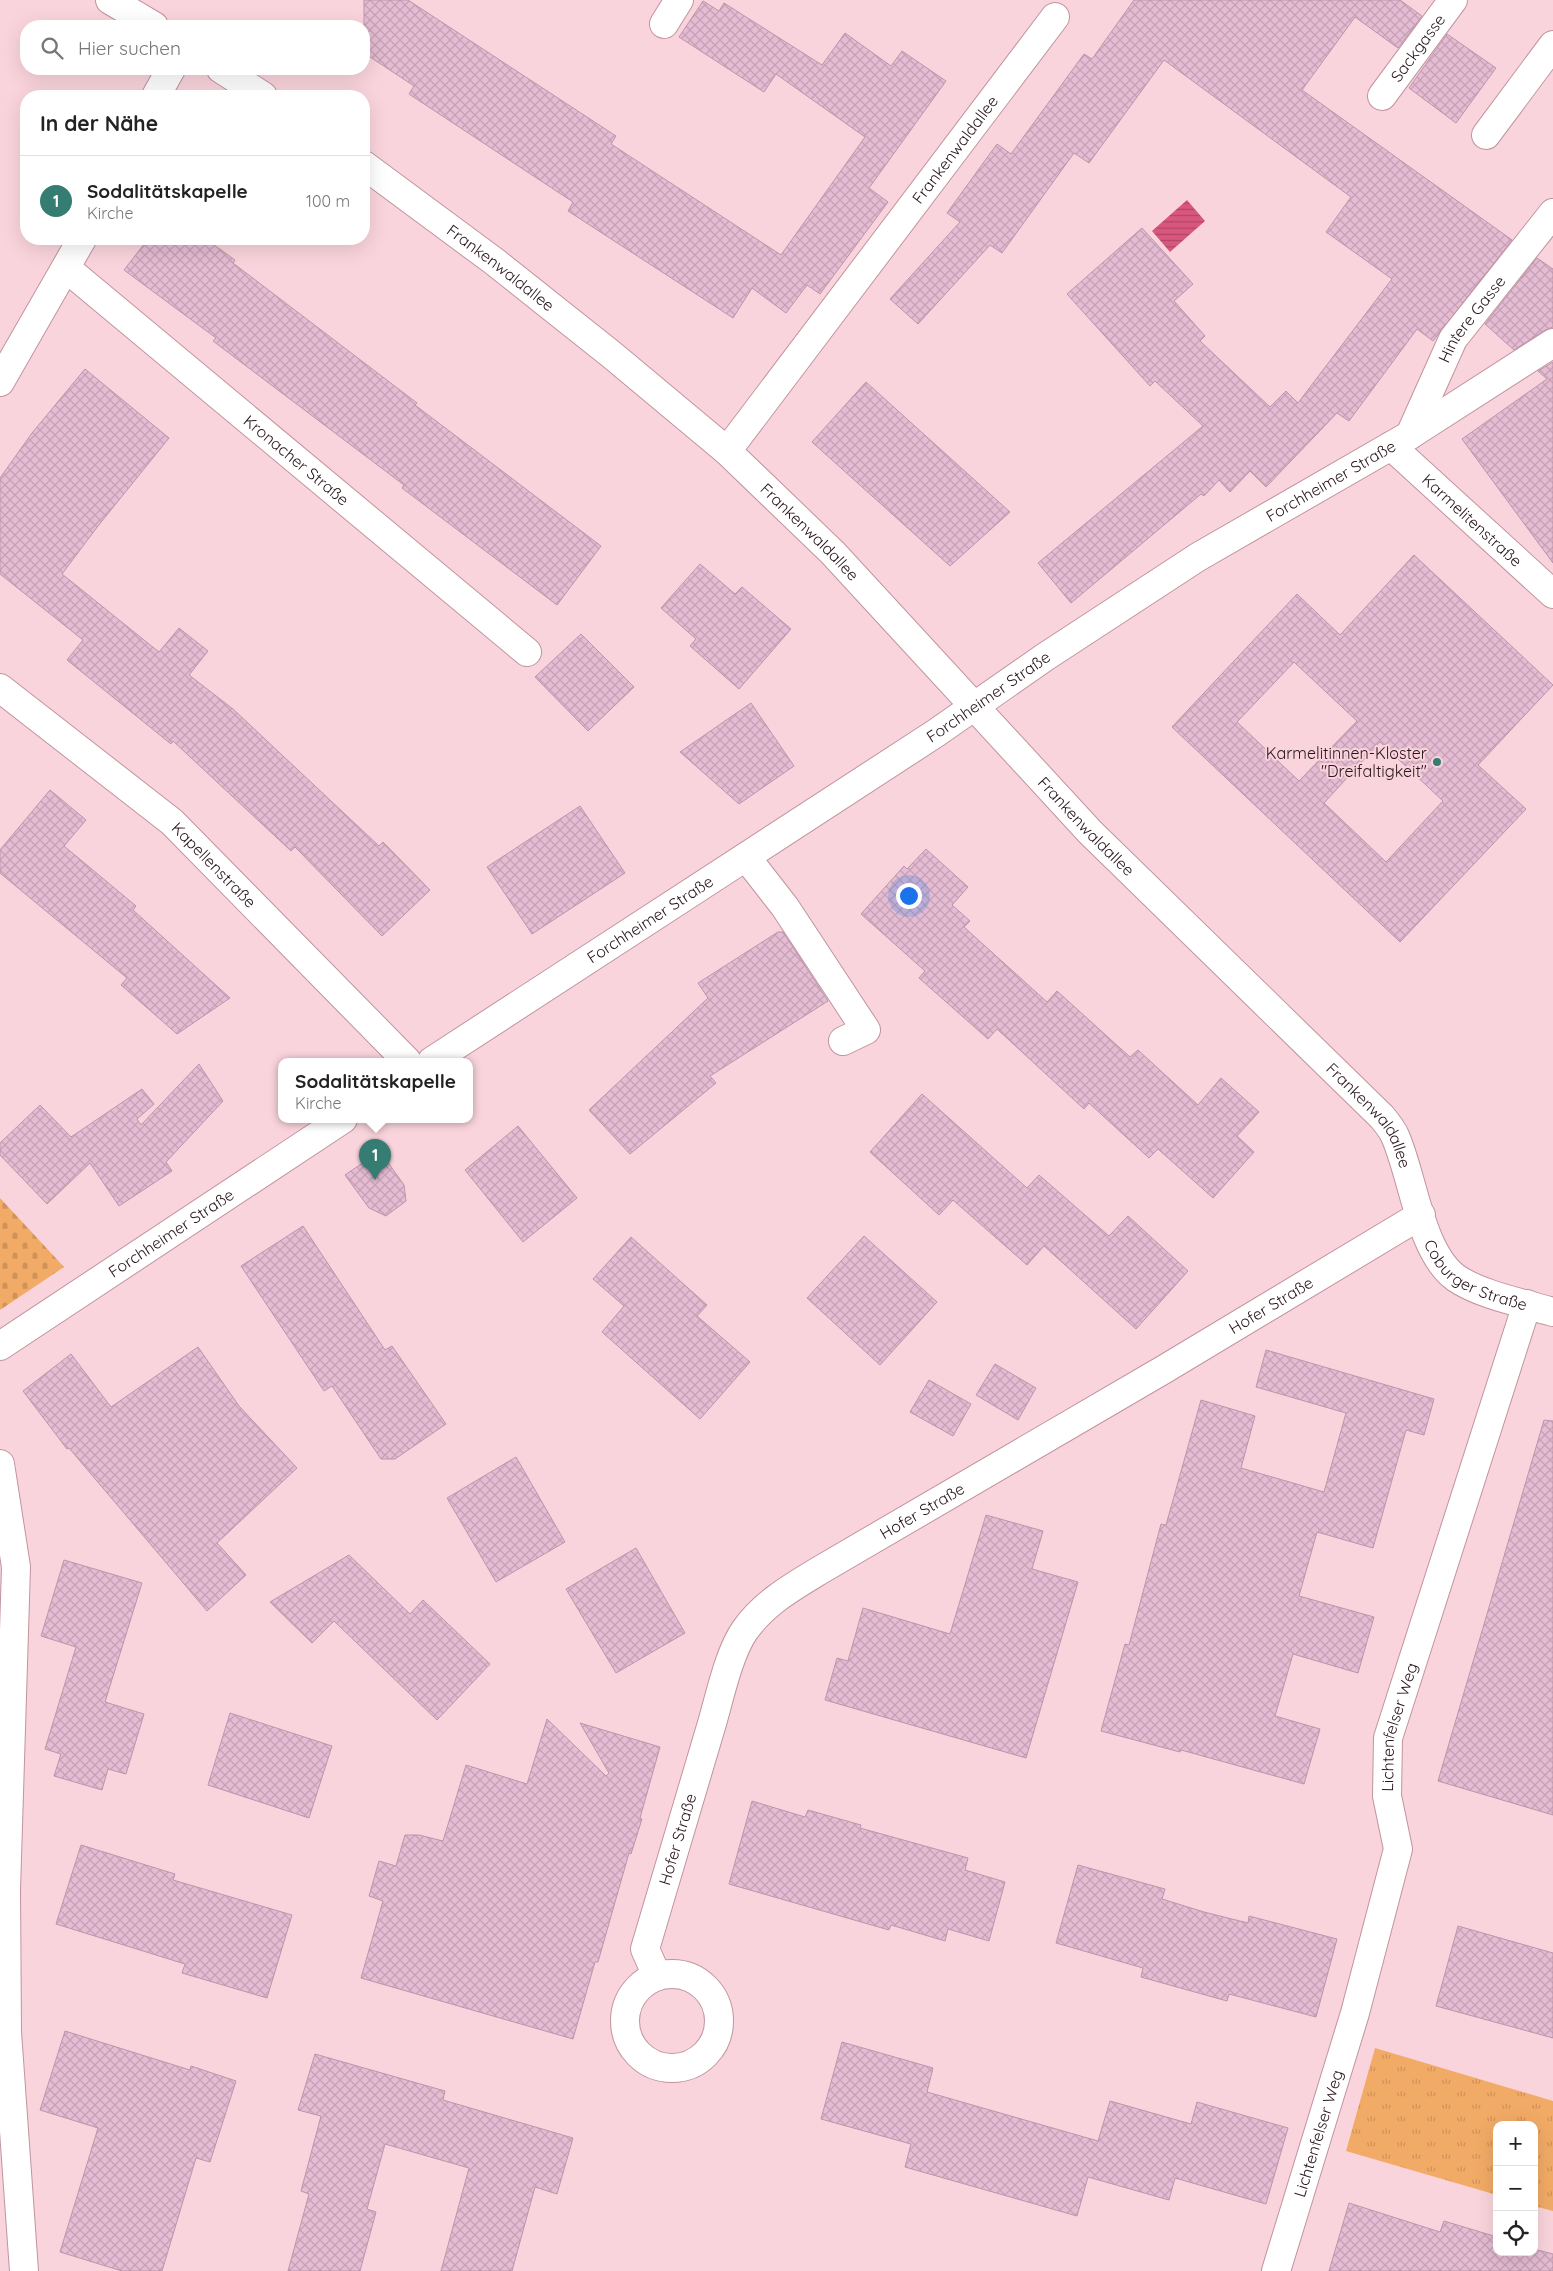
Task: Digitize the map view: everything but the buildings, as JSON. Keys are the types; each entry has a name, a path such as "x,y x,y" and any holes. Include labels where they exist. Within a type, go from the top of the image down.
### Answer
{"street":[{"path":"110,0 144,20"},
{"path":"664,24 679,0"},
{"name":"Sackgasse","path":"1382,96 1453,0"},
{"name":"Frankenwaldallee","path":"727,451 1055,17"},
{"path":"1486,135 1553,45"},
{"path":"159,90 168,75"},
{"path":"230,75 254,90"},
{"name":"Frankenwaldallee","path":"370,169 503,268 612,355 727,451 833,553 1090,832 1382,1117 1394,1133 1401,1150 1421,1215"},
{"name":"Hintere Gasse","path":"1401,441 1453,339 1553,213"},
{"path":"0,382 79,245"},
{"name":"Kronacher Straße","path":"66,268 527,652"},
{"name":"Forchheimer Straße","path":"437,1058 746,857 1198,557 1401,441 1553,343"},
{"name":"Karmelitenstraße","path":"1401,441 1553,594"},
{"name":"Kapellenstraße","path":"0,688 172,822 404,1058"},
{"path":"746,857 785,907 866,1030 843,1041"},
{"name":"Forchheimer Straße","path":"0,1346 336,1123"},
{"name":"Coburger Straße","path":"1421,1215 1437,1258 1455,1277 1474,1288 1553,1312"},
{"name":"Hofer Straße","path":"657,1976 645,1949 719,1698 737,1646 744,1631 759,1612 784,1592 822,1568 1163,1370 1421,1215"},
{"name":"Lichtenfelser Weg","path":"1276,2271 1355,2013 1398,1849 1387,1796 1388,1738 1527,1304"},
{"path":"0,1464 16,1567 6,1890 7,2032 24,2271"}],"green space":[{"path":"0,1198 64,1267 0,1310"},
{"path":"1375,2048 1553,2101 1553,2211 1538,2207 1538,2121 1493,2121 1493,2194 1346,2151"}],"shaded area":[{"path":"1187,200 1205,221 1170,252 1152,231"}],"place":[{"name":"Karmelitinnen-Kloster \"Dreifaltigkeit\"","path":"1437,762"},
{"name":"Sodalitätskapelle","path":"375,1180"}]}
